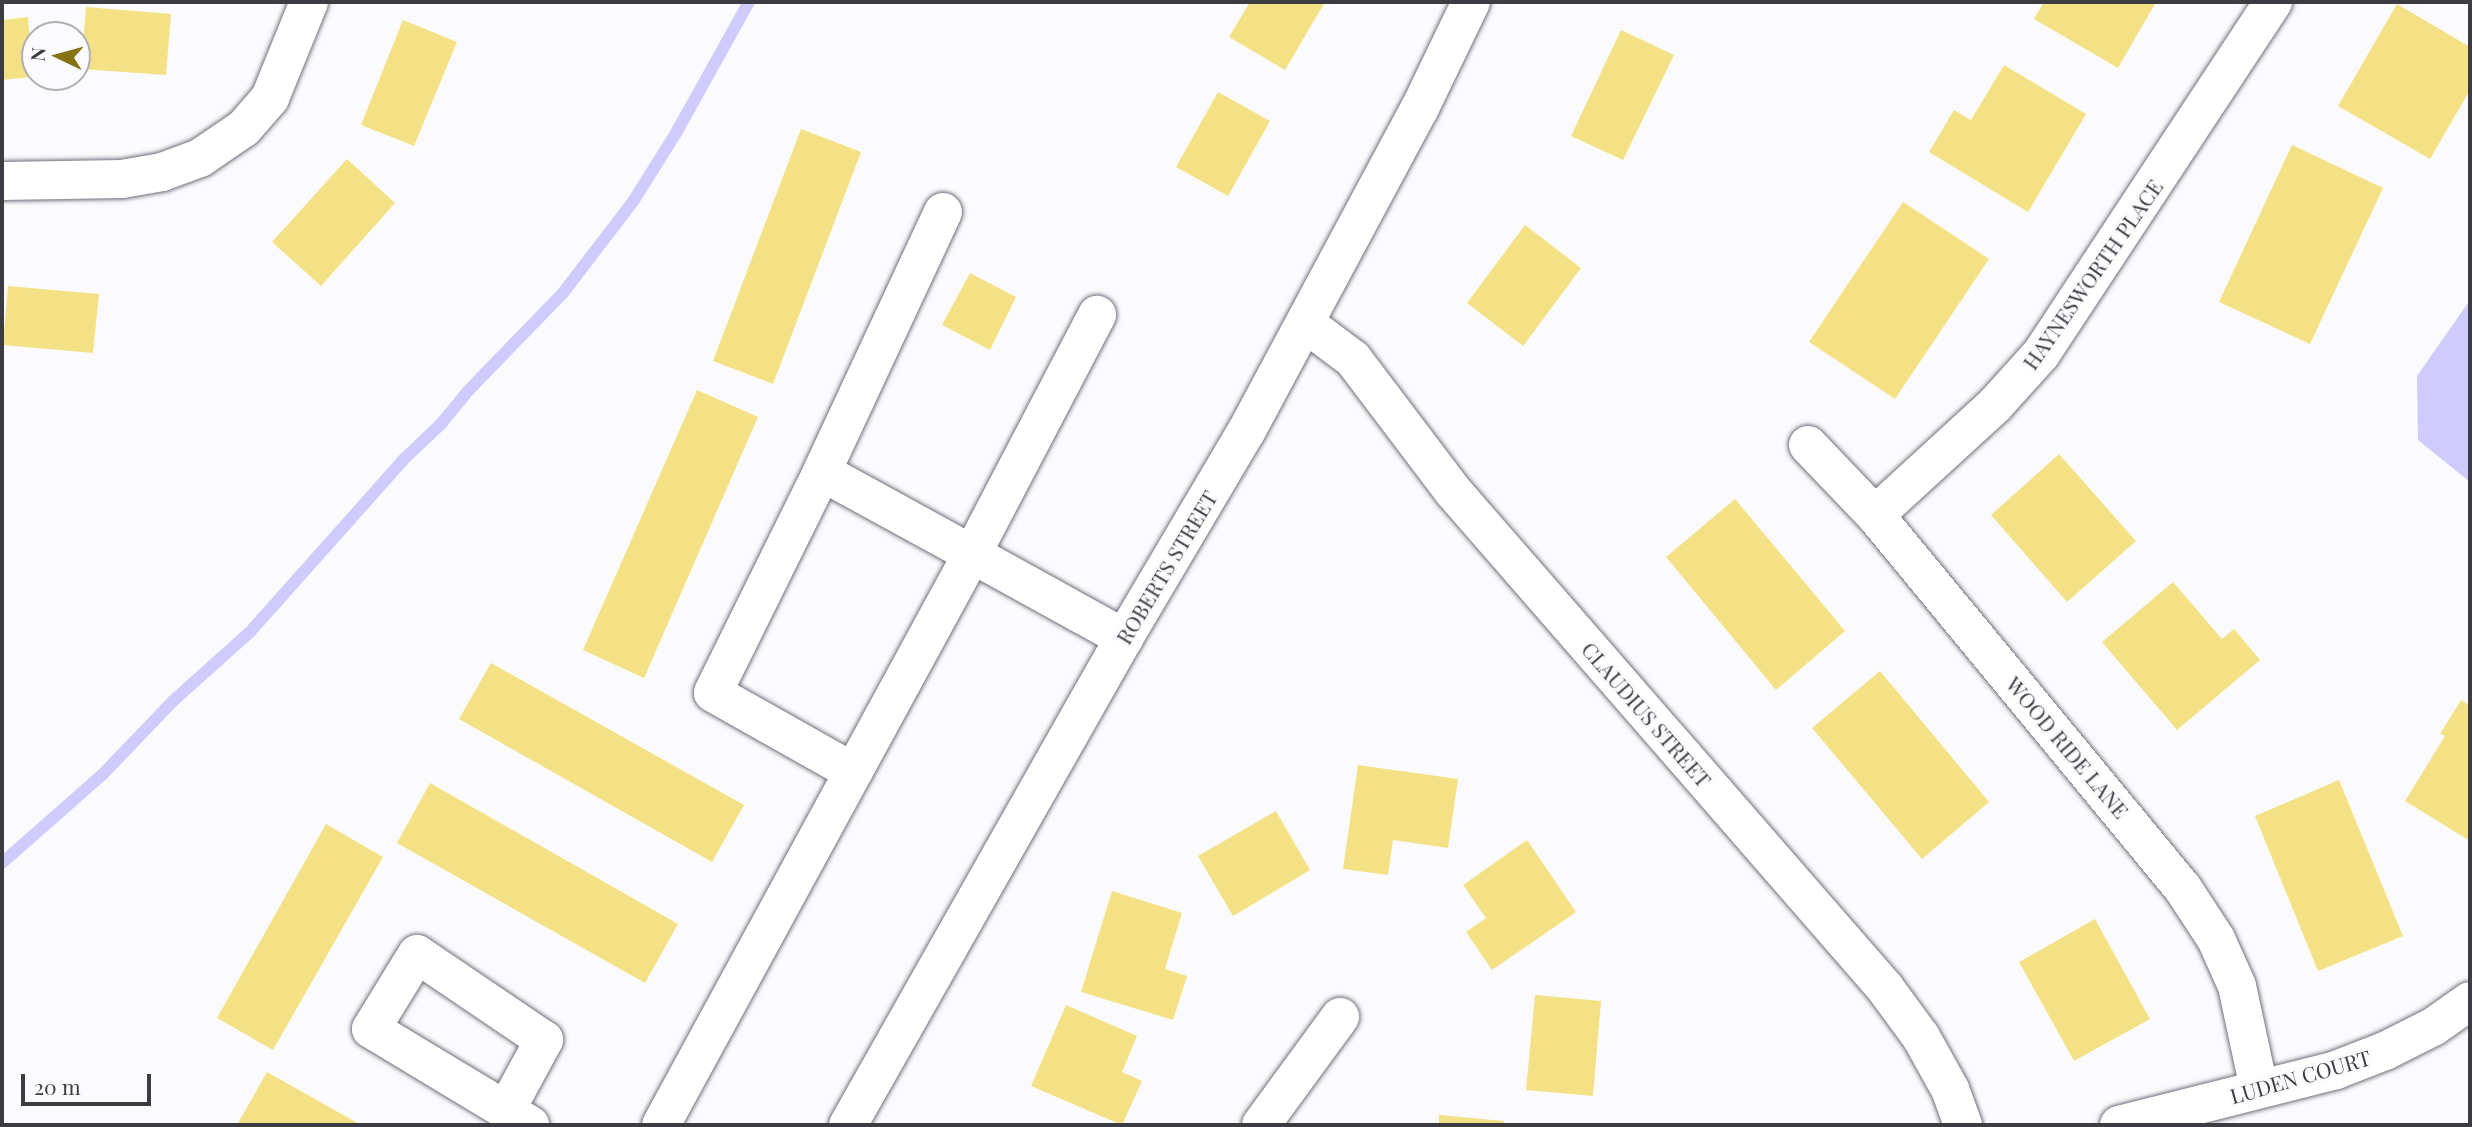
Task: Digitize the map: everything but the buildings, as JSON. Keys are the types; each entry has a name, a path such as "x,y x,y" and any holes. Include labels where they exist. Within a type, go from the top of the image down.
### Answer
{"street":[{"path":"2,181 122,179 162,172 200,159 244,128 270,98 309,2"},
{"name":"ROBERTS STREET","path":"848,1125 1124,638 1247,432 1419,110 1471,2"},
{"name":"HAYNESWORTH PLACE","path":"1875,515 1996,405 2041,354 2273,2"},
{"path":"853,772 713,693 822,472 943,212"},
{"path":"661,1125 972,554 1097,315"},
{"name":"CLAUDIUS STREET","path":"1305,323 1353,359 1452,490 1885,988 1921,1037 1950,1089 1963,1125"},
{"name":"WOOD RIDE LANE","path":"1808,444 1875,515 2182,887 2216,939 2237,986 2259,1088"},
{"path":"822,472 1124,638"},
{"name":"LUDEN COURT","path":"2119,1125 2336,1070 2385,1051 2433,1027 2470,1001"},
{"path":"1261,1125 1340,1017"}],"shaded area":[{"path":"2470,300 2470,482 2418,440 2417,376"}],"waterway":[{"path":"2,863 103,774 173,701 250,632 403,460 441,424 468,391 563,293 634,200 676,133 749,2"}]}
